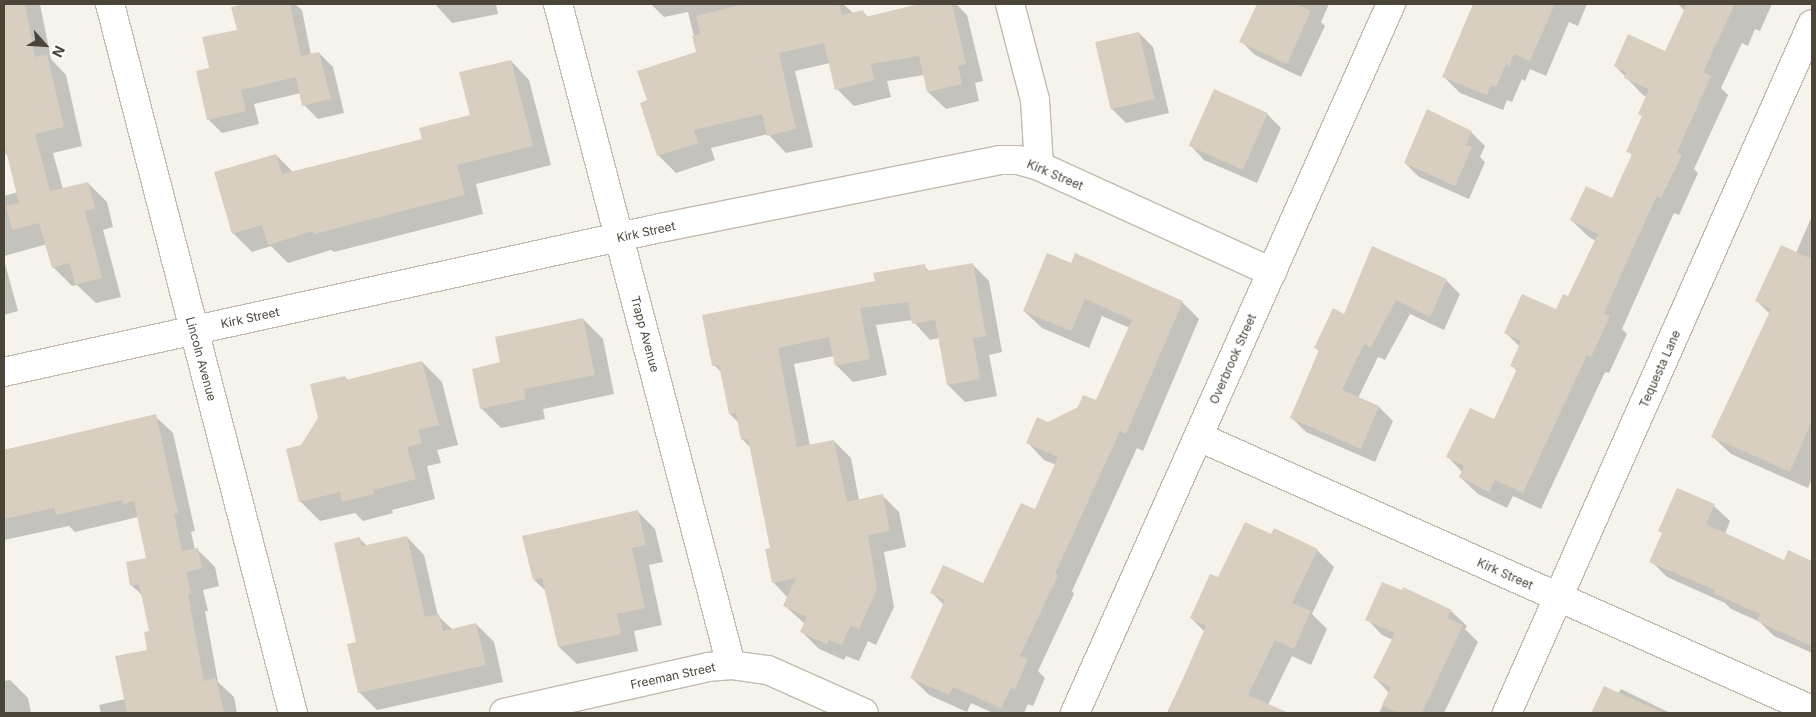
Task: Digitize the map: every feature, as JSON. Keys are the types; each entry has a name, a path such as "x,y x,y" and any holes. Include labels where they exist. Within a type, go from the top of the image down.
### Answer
{"street":[{"name":"Lincoln Avenue","path":"110,4 293,713"},
{"name":"Trapp Avenue","path":"558,4 731,665"},
{"path":"1010,4 1035,100 1039,166"},
{"name":"Overbrook Street","path":"1075,713 1391,4"},
{"name":"Tequesta Lane","path":"1508,713 1812,24"},
{"name":"Kirk Street","path":"4,372 618,237 981,162 1018,160 1039,166 1272,272"},
{"name":"Kirk Street","path":"1199,437 1812,710"},
{"name":"Freeman Street","path":"504,713 708,667 731,665 768,670 864,713"}],"building":[{"path":"4,4 25,4 35,57 47,54 64,127 35,134 50,191 88,182 95,208 85,211 102,278 75,285 70,263 52,268 39,223 12,230 6,206 19,203 4,143"},
{"path":"245,4 290,4 301,56 319,52 331,99 302,106 296,77 241,90 246,111 207,120 196,71 209,68 202,37 237,30 231,7"},
{"path":"744,4 839,4 842,15 863,10 865,17 919,4 952,4 966,64 958,66 962,84 927,92 919,56 871,64 874,80 835,90 824,43 779,53 796,129 767,136 762,114 694,130 698,143 657,156 640,103 647,100 637,71 696,52 692,36 700,34 696,16"},
{"path":"1257,4 1296,4 1311,11 1287,64 1239,42"},
{"path":"1473,4 1555,4 1530,61 1514,54 1509,66 1506,64 1496,87 1491,85 1487,95 1442,77"},
{"path":"1687,4 1735,4 1703,72 1711,76 1677,152 1682,155 1661,198 1657,196 1646,219 1604,313 1610,316 1591,357 1587,355 1523,493 1495,480 1489,492 1459,477 1464,466 1446,457 1470,408 1494,419 1517,369 1510,366 1521,341 1504,333 1522,294 1556,309 1563,294 1568,296 1598,234 1570,220 1586,186 1612,198 1632,154 1626,152 1642,116 1638,114 1649,89 1624,78 1626,72 1614,66 1628,34 1665,51"},
{"path":"1139,32 1155,99 1111,109 1095,42"},
{"path":"511,60 533,146 457,165 465,195 314,234 313,231 268,245 262,225 232,234 214,172 276,154 282,174 422,139 419,128 470,115 459,72"},
{"path":"1214,89 1268,113 1243,170 1189,146"},
{"path":"1427,109 1472,131 1466,145 1472,147 1455,186 1404,163"},
{"path":"1781,245 1812,259 1812,420 1790,472 1711,437 1771,309 1755,301"},
{"path":"1372,246 1447,279 1430,317 1396,300 1371,347 1364,344 1342,390 1379,406 1361,449 1290,418 1319,350 1314,348 1333,308 1344,314"},
{"path":"1047,253 1071,263 1075,253 1183,301 1126,434 1120,431 1055,574 1058,575 1020,656 1028,659 1015,689 1011,688 1001,708 953,687 949,695 910,678 945,600 930,593 943,565 983,583 1021,503 1035,509 1058,457 1026,443 1037,417 1048,422 1078,407 1083,395 1096,400 1132,320 1085,299 1071,331 1023,311"},
{"path":"973,263 986,336 973,338 980,379 947,385 935,320 912,324 908,302 860,308 870,359 835,366 829,337 778,348 797,447 834,440 847,502 883,494 890,531 868,535 877,589 859,629 851,625 842,645 829,640 827,644 800,632 807,617 783,606 796,578 772,583 765,549 770,548 748,439 741,440 736,413 729,414 719,365 712,366 702,315 875,281 873,273 925,264 926,271"},
{"path":"583,318 595,375 524,389 526,399 480,409 472,369 500,362 495,337"},
{"path":"422,361 439,425 418,430 422,443 407,447 416,479 373,490 374,494 342,502 340,492 299,502 286,449 301,445 318,418 310,384 345,376 346,380"},
{"path":"156,414 178,513 174,514 182,551 198,548 202,568 186,572 191,593 188,594 204,681 216,678 224,713 127,713 115,656 147,650 144,632 149,631 139,584 130,586 126,562 146,558 134,501 123,504 122,500 56,515 54,508 4,519 4,450"},
{"path":"1677,488 1715,504 1706,524 1784,560 1788,550 1812,561 1812,646 1757,621 1760,614 1713,593 1715,590 1649,562 1662,533 1658,531"},
{"path":"638,510 646,545 632,548 645,608 617,614 621,634 558,647 542,578 533,580 522,536"},
{"path":"1245,522 1271,534 1274,528 1318,549 1292,603 1311,611 1294,649 1275,640 1248,695 1289,713 1168,713 1206,626 1190,618 1210,574 1218,577"},
{"path":"407,536 425,617 439,614 443,631 476,623 486,665 358,693 347,644 356,642 334,543 360,537 362,546"},
{"path":"1382,582 1402,590 1403,587 1452,610 1447,618 1463,625 1422,713 1399,713 1382,705 1391,687 1373,678 1395,633 1365,620"},
{"path":"1604,686 1664,713 1591,713"}]}
